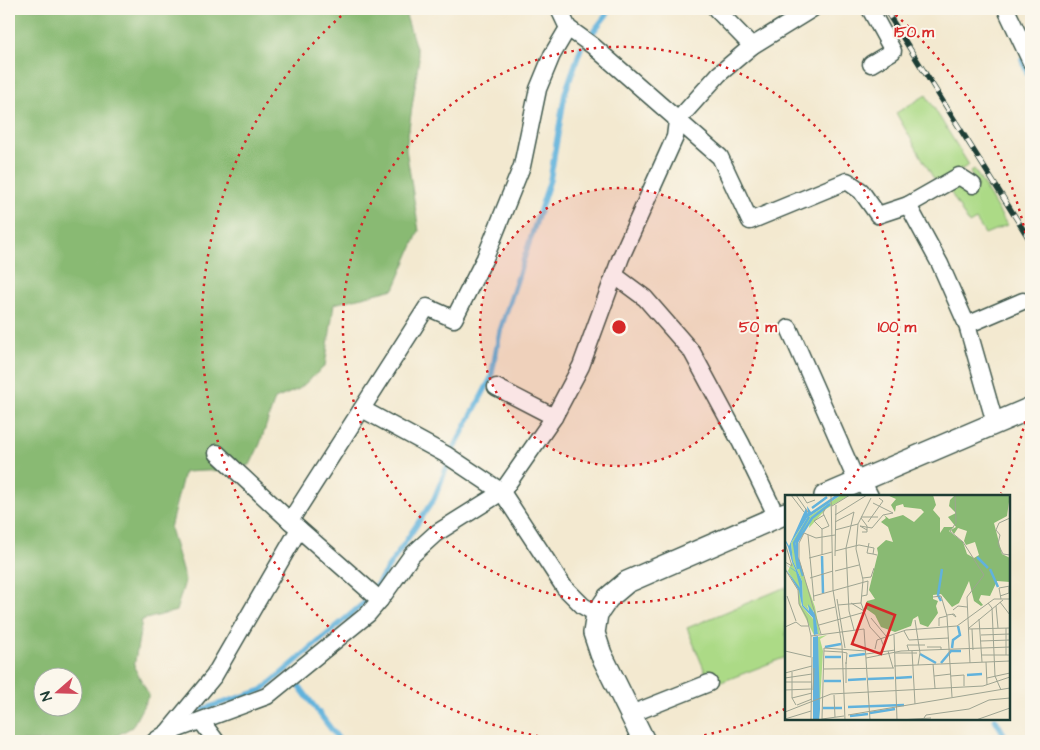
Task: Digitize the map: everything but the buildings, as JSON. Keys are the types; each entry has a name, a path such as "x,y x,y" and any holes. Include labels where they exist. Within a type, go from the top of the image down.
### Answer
{"street":[{"path":"558,9 568,28 593,46 720,157 750,221 847,181 861,191 878,215 908,205 959,176 973,185"},
{"path":"716,9 752,46"},
{"path":"167,738 194,723 267,696 368,614 375,596 412,555 435,534 502,492 554,417 581,366 614,275 675,137 677,121 719,74 752,46 812,9"},
{"path":"870,9 893,51 871,64"},
{"path":"1006,9 1031,62"},
{"path":"167,738 214,676 295,525 362,409 427,307 454,319 485,258 522,166 538,89 552,55 568,28"},
{"path":"908,205 940,264 967,325 995,423"},
{"path":"614,275 646,298 692,352 782,515 627,582 608,598 597,614 594,633 599,647 644,741"},
{"path":"967,325 1023,301"},
{"path":"789,328 863,486"},
{"path":"496,387 554,417"},
{"path":"829,495 863,486 995,423 1031,408"},
{"path":"362,409 445,454 502,492 564,587 583,606 597,614"},
{"path":"217,453 375,596"},
{"path":"631,714 709,682"},
{"path":"194,723 216,741"}],"green space":[{"path":"9,9 404,9 419,58 406,149 419,231 394,289 334,304 325,366 299,389 275,399 260,444 250,465 228,470 184,472 170,528 185,581 176,611 142,620 134,667 149,695 132,727 107,741 9,741"},
{"path":"926,95 969,165 937,184 896,113"},
{"path":"974,169 1007,225 985,234 976,220 969,224 947,186 957,181 978,186 970,172"},
{"path":"785,587 785,657 711,686 687,628"}],"waterway":[{"path":"590,36 611,9"},
{"path":"452,452 491,378 500,331 550,180 565,93 581,48"},
{"path":"1022,60 1031,82"},
{"path":"203,709 262,690 365,602 434,499 448,464"},
{"path":"296,682 340,741"},
{"path":"996,720 1008,741"}],"railway":[{"path":"885,9 1031,242"}]}
